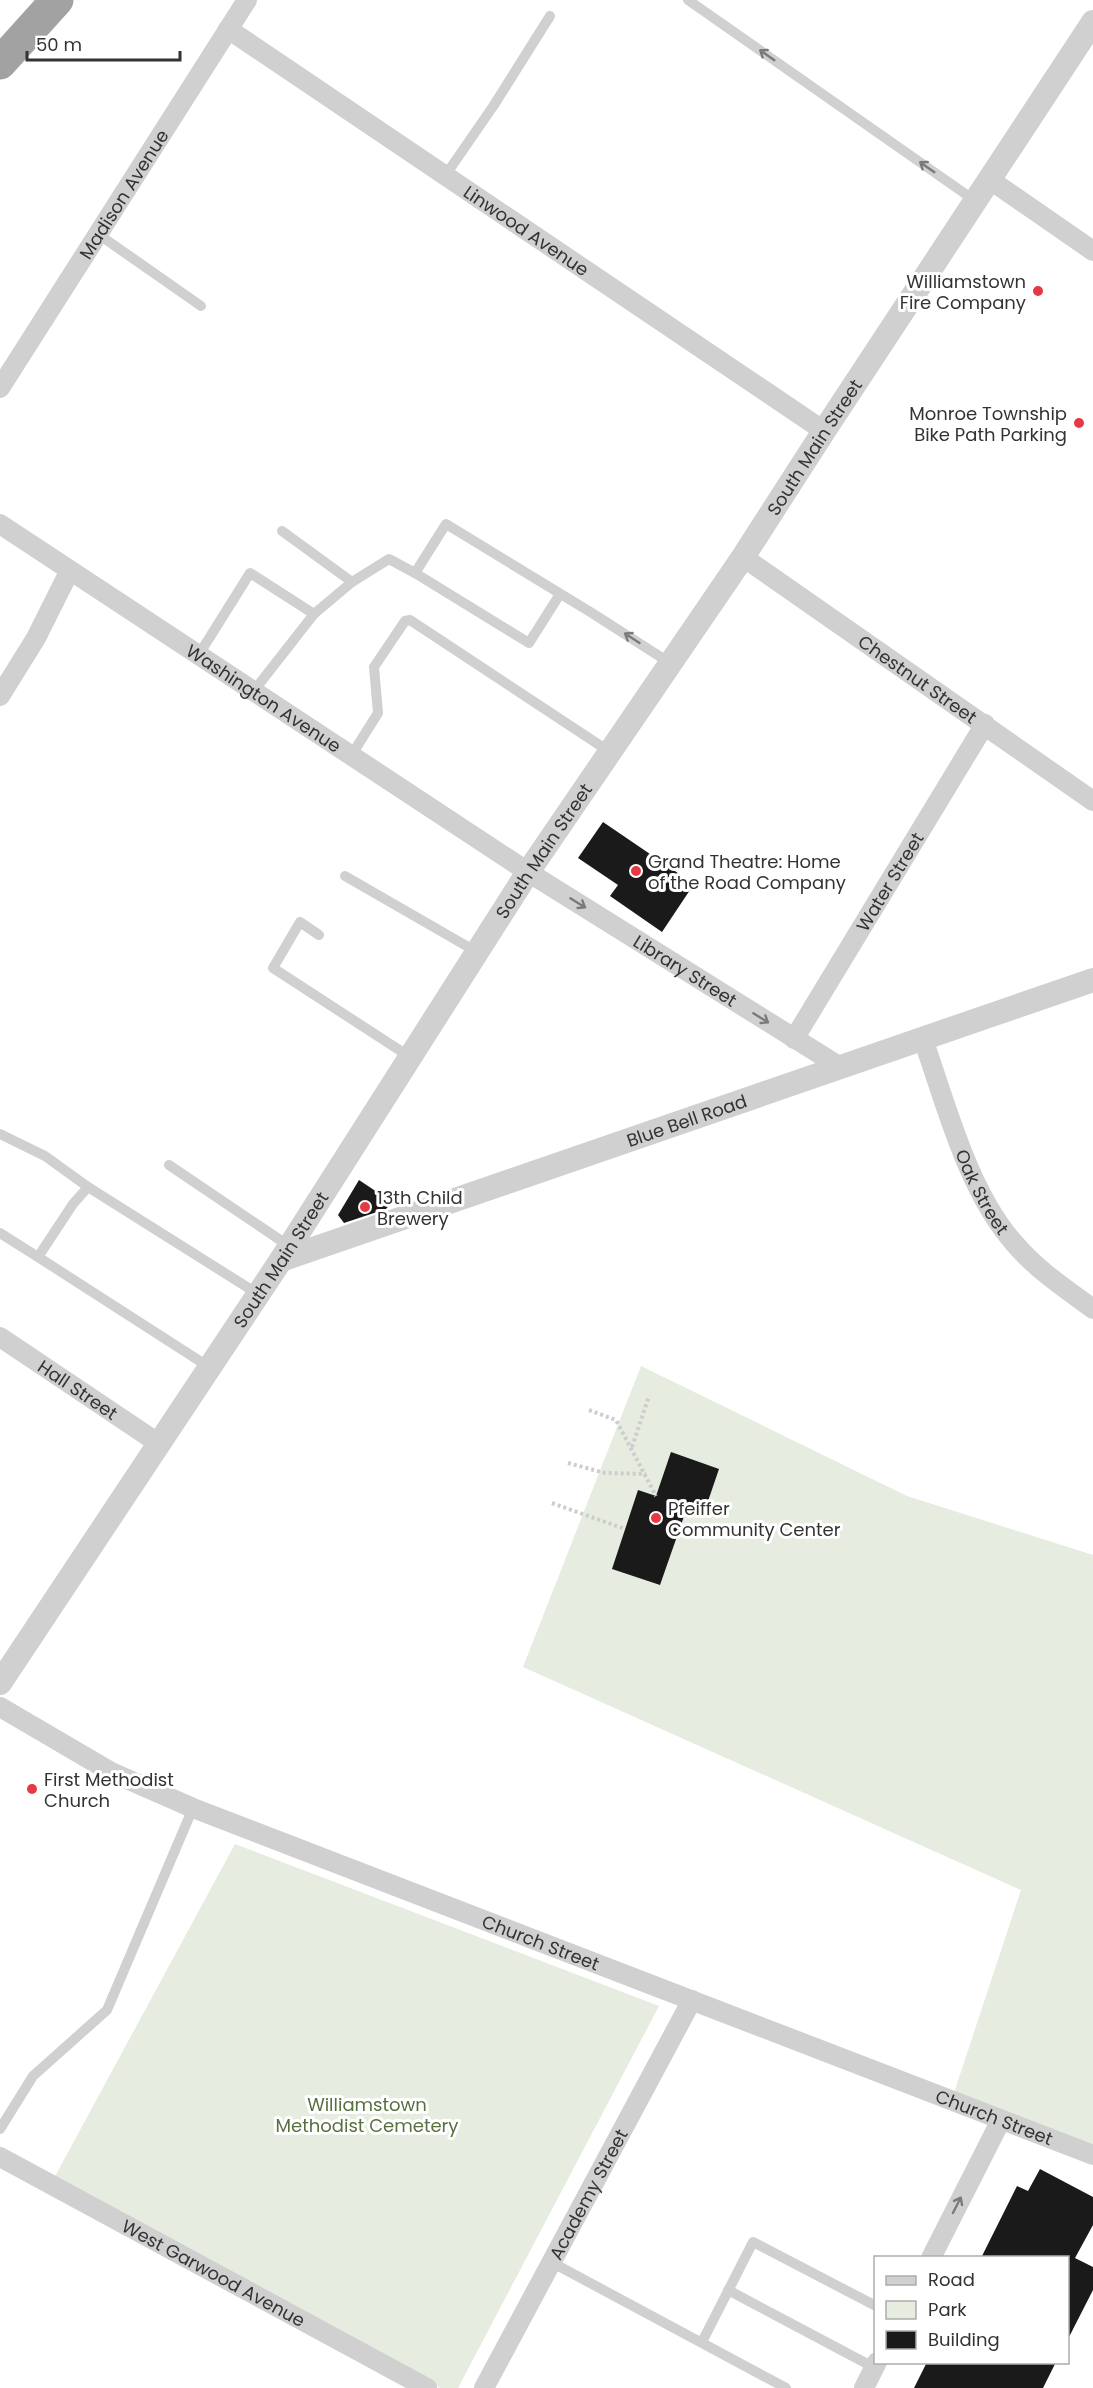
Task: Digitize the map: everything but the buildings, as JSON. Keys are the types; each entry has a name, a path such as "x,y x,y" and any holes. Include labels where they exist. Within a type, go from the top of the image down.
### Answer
{"highway":[{"path":"0,63 57,0"}],"street":[{"name":"Madison Avenue","path":"0,388 247,0"},
{"name":"South Main Street","path":"0,1683 285,1253 528,872 743,557 974,200 1093,22"},
{"name":"Linwood Avenue","path":"228,29 824,431"},
{"path":"989,179 1093,251"},
{"name":"Washington Avenue","path":"0,525 528,872"},
{"name":"Chestnut Street","path":"743,557 1093,801"},
{"path":"0,696 36,638 69,572"},
{"name":"Water Street","path":"794,1040 984,724"},
{"name":"Library Street","path":"528,872 842,1068"},
{"name":"Blue Bell Road","path":"285,1253 842,1068 1093,980"},
{"name":"Oak Street","path":"923,1039 968,1166 985,1201 1014,1243 1043,1272 1093,1309"},
{"name":"Hall Street","path":"0,1337 158,1443"},
{"name":"Church Street","path":"0,1707 111,1772 193,1808 1093,2155"},
{"name":"Academy Street","path":"484,2388 692,2000"},
{"path":"932,2256 1001,2120"},
{"name":"West Garwood Avenue","path":"0,2157 427,2388"},
{"path":"864,2388 876,2365"}],"lane":[{"path":"688,0 974,200"},
{"path":"445,176 494,105 550,16"},
{"path":"98,234 201,306"},
{"path":"415,573 446,524 671,664"},
{"path":"282,531 352,582"},
{"path":"253,692 314,614 352,582 389,559 529,643 560,594"},
{"path":"198,656 250,573 314,614"},
{"path":"351,756 378,713 375,667 405,621 410,620 610,752"},
{"path":"345,876 477,952"},
{"path":"320,935 300,922 273,968 410,1057"},
{"path":"0,1134 45,1156 88,1187 258,1294"},
{"path":"169,1165 285,1253"},
{"path":"38,1257 73,1204 88,1187"},
{"path":"0,1233 209,1367"},
{"path":"0,2129 33,2076 107,2010 193,1808"},
{"path":"702,2342 753,2242 874,2305"},
{"path":"551,2262 786,2388"},
{"path":"728,2290 874,2364"}],"path":[{"path":"631,1448 649,1396"},
{"path":"589,1410 616,1420 656,1496"},
{"path":"568,1463 605,1473 646,1474"},
{"path":"552,1503 625,1529"}],"green space":[{"path":"641,1366 907,1496 1093,1555 1093,2158 950,2105 1021,1890 523,1667"},
{"name":"Williamstown Methodist Cemetery","path":"235,1844 659,2006 458,2388 440,2388 53,2180"}],"place":[{"name":"Williamstown Fire Company","path":"1038,291"},
{"name":"Monroe Township Bike Path Parking","path":"1079,423"},
{"name":"Grand Theatre: Home of the Road Company","path":"636,871"},
{"name":"13th Child Brewery","path":"365,1207"},
{"name":"Pfeiffer Community Center","path":"656,1518"},
{"name":"First Methodist Church","path":"32,1789"}]}
